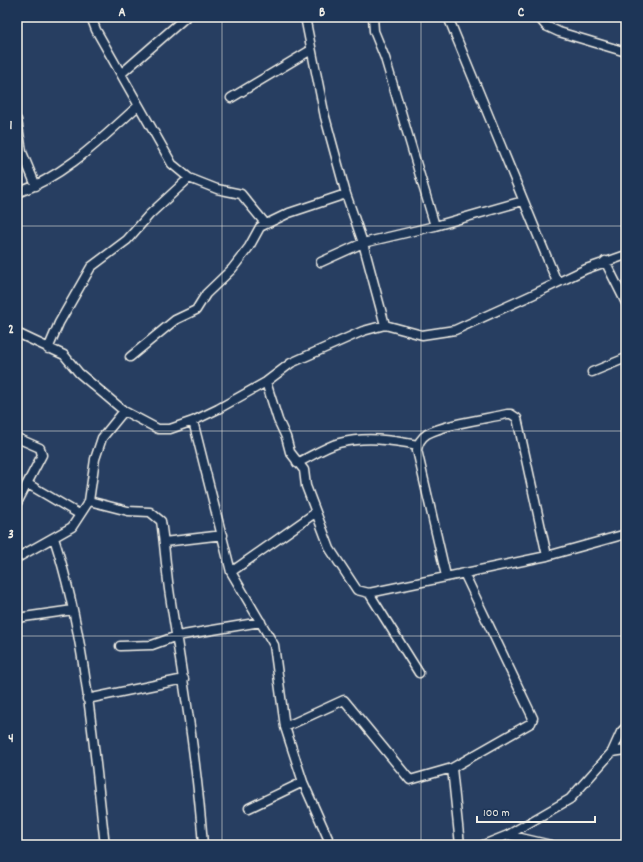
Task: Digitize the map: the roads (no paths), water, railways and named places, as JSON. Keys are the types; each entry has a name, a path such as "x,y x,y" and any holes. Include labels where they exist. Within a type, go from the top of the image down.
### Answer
{"street":[{"path":"91,17 96,30 122,73 138,106 172,164 189,178 217,189 241,194 265,223"},
{"path":"122,73 186,17"},
{"path":"305,17 325,117 346,194 363,243 385,325"},
{"path":"373,17 374,31 385,58 434,226"},
{"path":"448,17 557,282"},
{"path":"540,17 546,26 559,32 626,52"},
{"path":"231,98 311,50"},
{"path":"17,193 36,186 68,166 138,106"},
{"path":"17,120 22,152 36,186"},
{"path":"48,349 59,323 92,267 127,240 149,215 189,178"},
{"path":"130,357 175,320 196,310 206,294 232,269 249,247 260,226 346,194"},
{"path":"321,262 363,243 434,226 523,201"},
{"path":"17,333 48,349 64,355 78,373 124,411 158,430 170,429 193,421 266,382 291,363 363,331 385,325 422,336 454,330 605,261 626,255"},
{"path":"605,261 626,303"},
{"path":"592,372 626,358"},
{"path":"266,382 290,452 297,463 304,470 306,486 315,513 330,549 357,590 369,593 547,556 626,534"},
{"path":"17,558 72,528 79,514 89,501 99,446 102,438 124,411"},
{"path":"418,445 427,434 460,423 507,414 515,416 517,418 547,556"},
{"path":"193,421 231,572 274,645 286,727 303,782 332,845"},
{"path":"17,438 40,448 42,455 17,503"},
{"path":"297,463 338,443 357,440 376,438 418,445"},
{"path":"418,445 446,576"},
{"path":"28,484 79,514"},
{"path":"89,501 128,511 150,512 161,521 169,595 178,636 198,780 203,845"},
{"path":"231,572 315,513"},
{"path":"164,542 222,535"},
{"path":"54,538 66,577 87,682 87,699 105,845"},
{"path":"286,727 344,700 410,780 452,768 531,723 533,718 464,573"},
{"path":"369,593 419,673"},
{"path":"17,618 73,610"},
{"path":"120,646 152,645 178,636 260,622"},
{"path":"87,699 184,679"},
{"path":"483,845 508,835 570,799 612,752 621,732 626,727"},
{"path":"612,752 626,750"},
{"path":"452,768 460,845"},
{"path":"250,808 303,782"},
{"path":"508,835 551,845"}]}
